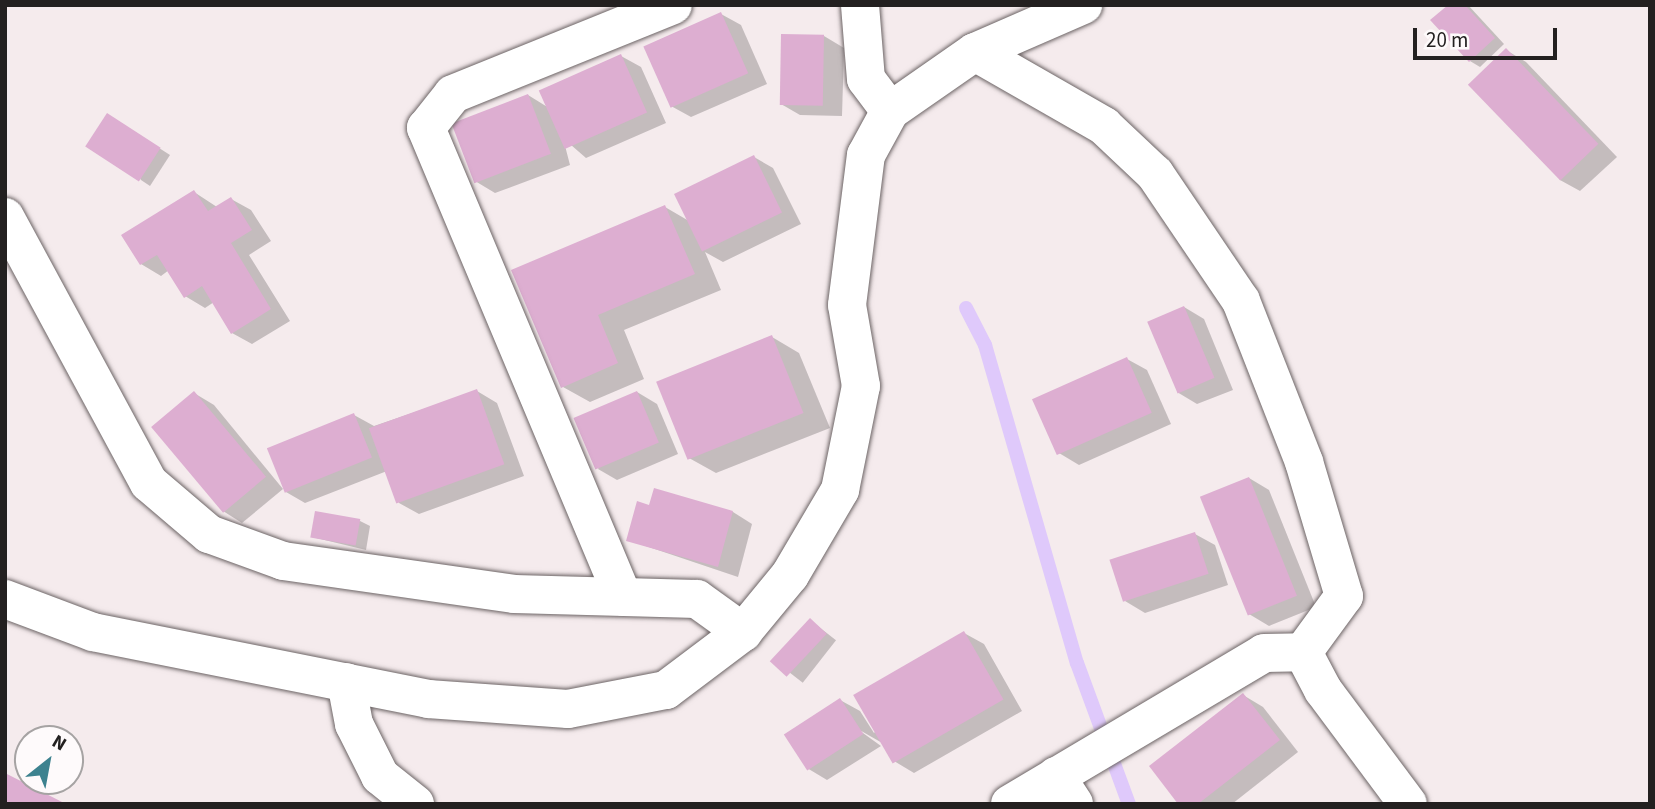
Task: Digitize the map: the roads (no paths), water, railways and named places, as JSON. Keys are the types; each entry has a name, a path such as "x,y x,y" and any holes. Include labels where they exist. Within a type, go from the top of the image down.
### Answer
{"street":[{"path":"623,597 426,128 453,94 673,5"},
{"path":"860,5 866,79 890,111"},
{"path":"5,599 93,632 428,699 568,709 666,690 743,632 790,575 840,490 861,386 847,305 866,155 890,111 975,52 1083,5"},
{"path":"975,52 1104,126 1155,174 1241,301 1304,462 1344,596 1303,652"},
{"path":"5,217 149,483 209,534 296,563 514,594 698,599 743,632"},
{"path":"1010,804 1065,790 1264,653 1303,652"},
{"path":"1303,652 1323,690 1408,804"},
{"path":"346,681 354,724 380,776 415,804"}],"waterway":[{"path":"966,308 985,345 1077,663 1129,804"}]}
